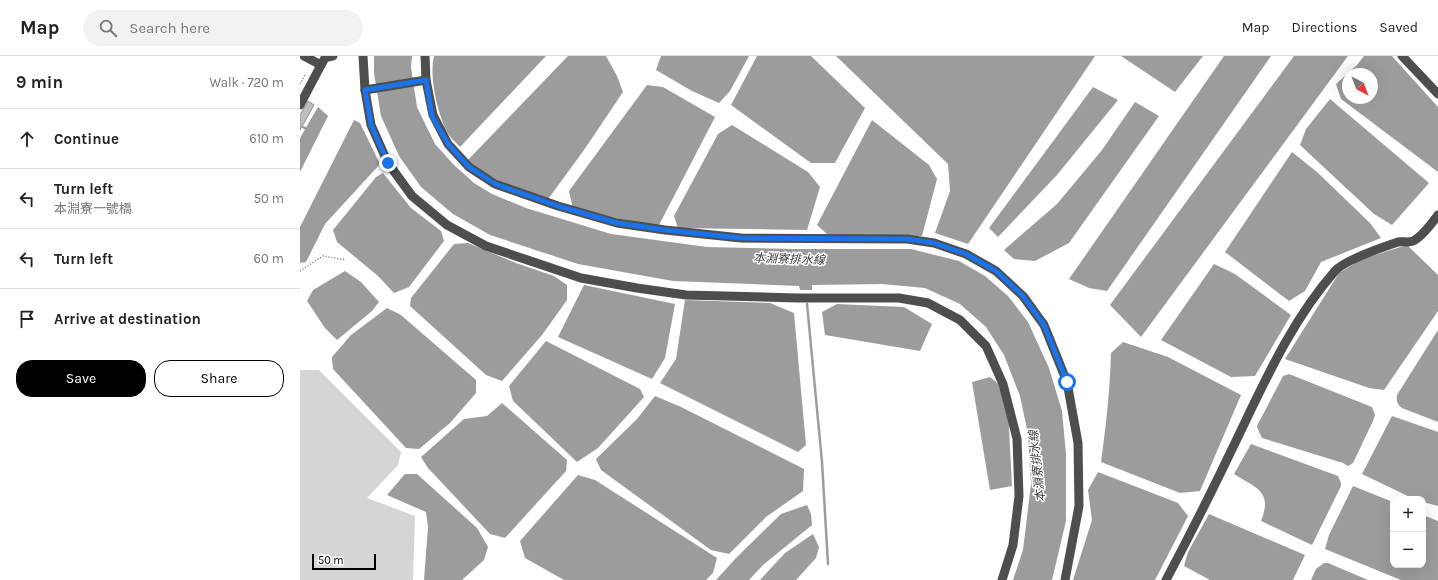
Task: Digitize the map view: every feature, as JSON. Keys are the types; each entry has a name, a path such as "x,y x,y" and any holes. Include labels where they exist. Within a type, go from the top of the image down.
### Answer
{"lane":[{"path":"300,105 325,58 333,56"},
{"path":"363,56 371,125 388,163 412,196 447,225 486,246 581,278 637,288 686,295 804,298 899,298 928,303 960,320 986,346 1003,384 1017,439 1019,496 1013,545 1002,580"},
{"path":"425,56 424,81 432,116 448,144 469,167 495,184 558,206 617,223 741,238 907,239 934,243 966,254 996,271 1023,296 1044,325 1067,382 1078,443 1079,506 1066,580"},
{"path":"1402,56 1438,94"},
{"path":"307,58 322,65"},
{"path":"368,89 424,81"},
{"path":"1166,580 1205,506 1262,387 1292,330 1322,286 1339,267 1374,251 1400,242 1413,241 1426,231 1438,215"}],"path":[{"path":"300,271 324,256 346,260"}],"shaded area":[{"path":"300,370 319,370 401,452 398,465 367,498 415,516 413,580 300,580"}],"water":[{"name":"本淵寮排水線","path":"374,56 412,56 411,67 417,107 435,144 454,165 474,183 492,194 526,208 611,234 707,247 911,249 959,261 985,276 1008,296 1028,322 1049,368 1062,411 1066,454 1066,521 1052,580 1013,580 1023,550 1031,484 1028,434 1020,396 1004,355 986,327 960,304 925,288 882,284 812,285 812,290 800,290 799,286 673,281 578,264 490,235 453,214 421,187 399,156 381,116 374,73"},
{"path":"434,56 546,56 460,147 447,132 440,113 433,83 432,73"},
{"path":"568,56 606,56 617,76 623,92 584,150 546,202 506,185 466,162"},
{"path":"661,56 749,56 730,91 719,103 692,91 656,70"},
{"path":"757,56 811,56 865,108 835,163 811,163 731,105"},
{"path":"836,56 1095,56 968,244 935,233 950,191 948,164"},
{"path":"1121,56 1203,56 1175,92"},
{"path":"1224,56 1271,56 1107,291 1089,288 1069,279"},
{"path":"1294,56 1348,56 1141,337 1110,305"},
{"path":"1364,56 1392,56 1438,107 1438,172 1348,104 1378,104 1378,68 1354,68"},
{"path":"1342,79 1342,100 1341,99 1336,84"},
{"path":"647,85 663,87 715,117 658,227 573,209 569,191"},
{"path":"1093,87 1118,100 1057,175 998,237 989,228"},
{"path":"1330,99 1429,183 1392,225 1374,214 1300,145 1306,129"},
{"path":"1135,102 1159,116 1069,243 1035,261 1014,259 1004,250 1057,204 1102,150"},
{"path":"318,107 328,116 300,172 300,138"},
{"path":"354,120 360,123 380,164 325,224 306,262 300,263 300,227"},
{"path":"872,120 929,165 937,179 922,236 828,235 817,225"},
{"path":"732,125 808,172 820,187 807,230 678,228 674,216 718,134"},
{"path":"1292,152 1317,172 1370,223 1381,238 1321,262 1305,291 1289,301 1225,252"},
{"path":"383,173 411,208 441,231 444,241 409,287 394,293 378,276 337,242 333,230 376,177"},
{"path":"468,243 516,263 554,276 567,285 567,300 542,335 502,381 486,375 410,306 411,298 454,244"},
{"path":"1407,245 1438,275 1438,311 1384,390 1369,388 1285,359 1339,273 1362,259"},
{"path":"1214,264 1235,274 1291,315 1255,376 1231,377 1161,340"},
{"path":"345,271 361,282 379,302 372,311 337,340 325,328 307,301 313,290"},
{"path":"584,285 675,304 665,358 652,379 558,337"},
{"path":"685,300 770,303 794,313 806,445 798,452 660,383 676,359"},
{"path":"837,304 904,307 932,324 920,351 825,335 822,312"},
{"path":"387,308 401,315 476,380 476,393 450,423 419,449 406,448 333,369 332,357 351,335"},
{"path":"1438,330 1438,422 1402,408 1398,404 1397,395"},
{"path":"546,341 640,389 644,397 598,448 577,462 513,401 509,386"},
{"path":"1123,342 1168,357 1241,395 1200,491 1180,493 1101,462 1108,408 1111,353"},
{"path":"1289,374 1372,407 1375,415 1373,421 1353,463 1348,466 1343,463 1262,438 1257,426 1283,376"},
{"path":"990,377 1007,391 1012,486 990,490 972,382"},
{"path":"655,396 681,407 804,469 803,491 766,517 729,554 711,550 601,470 596,459 637,419"},
{"path":"502,403 567,460 566,471 505,538 490,534 428,468 421,457 464,419 487,416"},
{"path":"1392,416 1438,432 1438,506 1426,503 1426,496 1408,496 1362,474"},
{"path":"1251,444 1338,476 1341,486 1312,545 1261,521 1265,503 1264,497 1255,487 1234,474"},
{"path":"1098,472 1178,503 1188,516 1155,580 1073,580 1092,520 1088,490"},
{"path":"405,474 417,474 477,528 488,547 484,560 462,580 424,580 428,527 426,512 387,495"},
{"path":"578,475 595,480 717,558 713,573 706,580 564,580 525,558 520,541"},
{"path":"1353,486 1390,501 1390,568 1426,568 1426,516 1438,521 1438,580 1401,580 1325,549 1329,535"},
{"path":"807,505 811,514 812,525 763,565 749,580 716,580 781,514"},
{"path":"1209,514 1305,555 1293,580 1210,580 1184,566 1188,552"},
{"path":"813,534 819,547 816,558 796,580 760,580 785,553"},
{"path":"1324,563 1328,563 1368,580 1311,580 1316,569"}],"building":[{"path":"308,101 314,105 300,130 300,115"}],"waterway":[{"path":"303,127 308,130"},
{"path":"807,304 822,462 828,564"}],"route":[{"path":"388,163 371,125 365,90 426,80 432,116 448,144 469,167 495,184 558,206 617,223 741,238 810,237 907,239 934,243 966,254 996,271 1023,296 1044,325 1067,382"}]}
